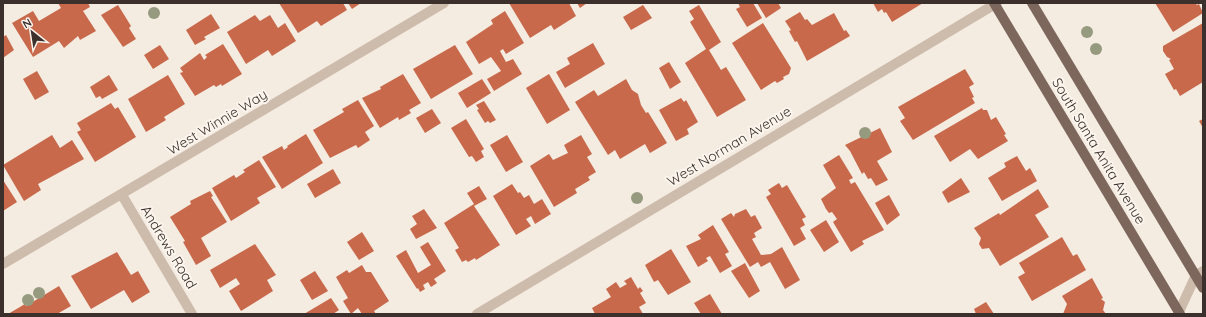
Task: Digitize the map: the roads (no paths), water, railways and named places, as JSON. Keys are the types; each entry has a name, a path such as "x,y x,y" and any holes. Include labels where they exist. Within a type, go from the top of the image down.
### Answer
{"main road":[{"name":"South Santa Anita Avenue","path":"995,3 1179,314"},
{"name":"South Santa Anita Avenue","path":"1032,3 1199,273 1203,288"}],"street":[{"name":"West Winnie Way","path":"3,264 122,195 444,3"},
{"name":"West Norman Avenue","path":"477,314 995,3"},
{"name":"Andrews Road","path":"122,195 192,314"},
{"path":"1179,314 1199,273"}]}
